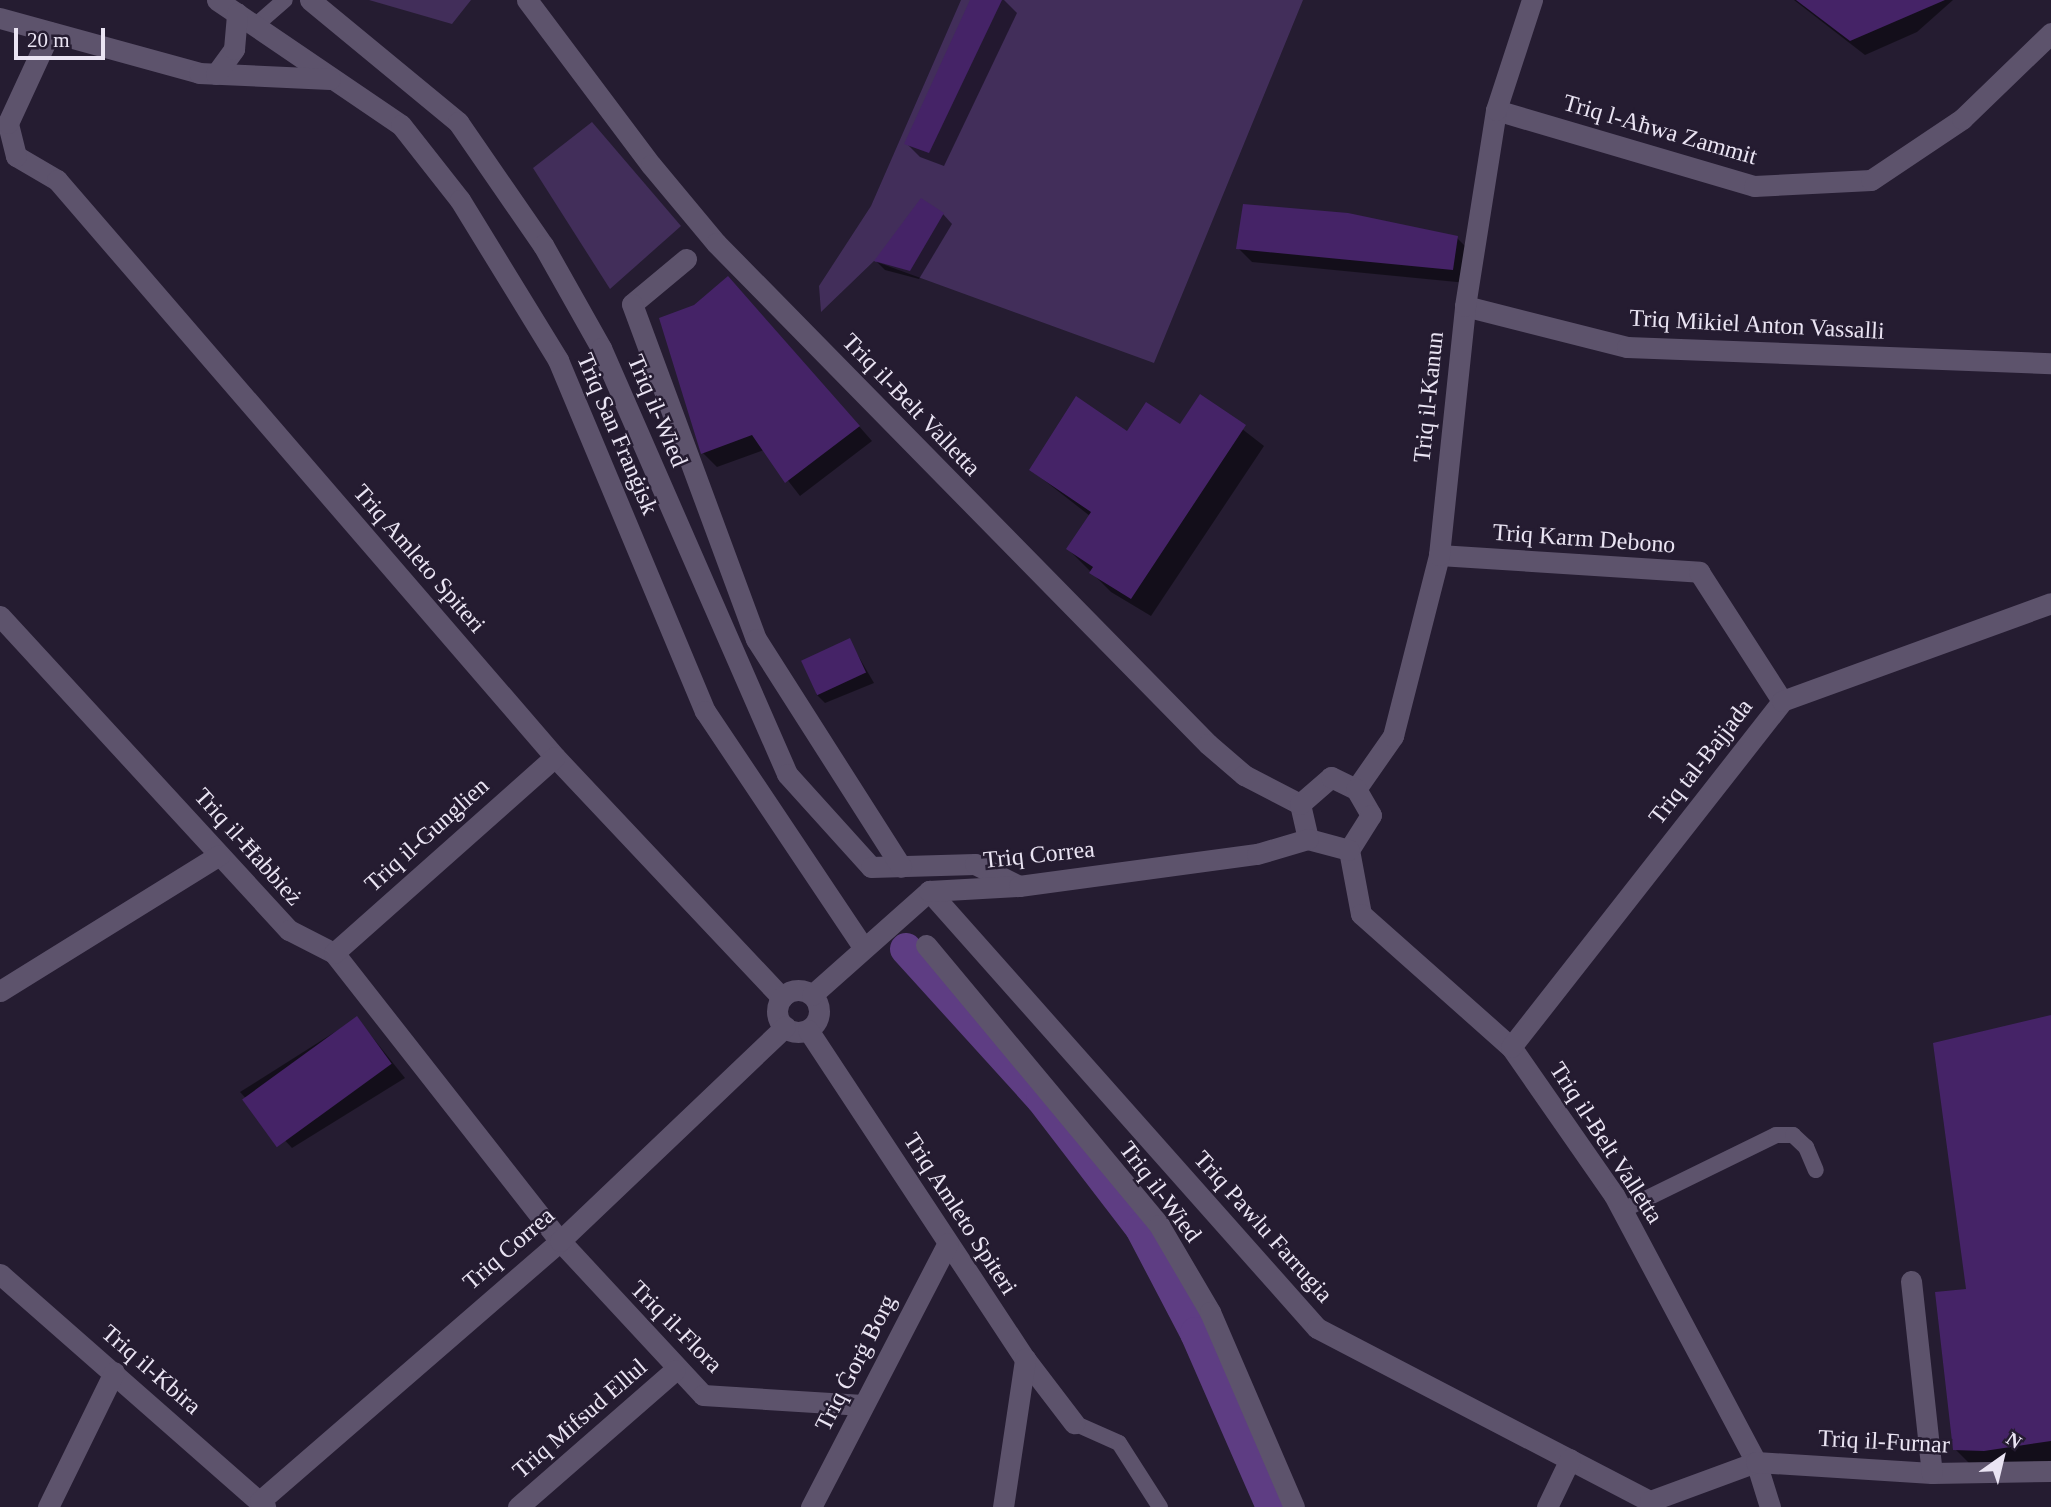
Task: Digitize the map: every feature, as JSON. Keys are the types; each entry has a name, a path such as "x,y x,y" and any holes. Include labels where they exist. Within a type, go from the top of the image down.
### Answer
{"street":[{"path":"217,0 330,79"},
{"name":"Triq il-Wied","path":"310,0 458,122 543,246 601,348 787,774 872,867 975,864 1019,886"},
{"name":"Triq il-Belt Valletta","path":"527,0 651,166 716,243 1208,744 1244,775 1300,804"},
{"name":"Triq il-Kanun","path":"1356,789 1393,736 1439,555 1465,306 1496,110 1532,0"},
{"path":"216,74 234,50 237,13"},
{"path":"0,18 199,73 330,79"},
{"path":"8,158 8,123 50,32"},
{"name":"Triq l-Aħwa Zammit","path":"1496,110 1754,187 1871,180 1962,119 2051,33"},
{"name":"Triq San Franġisk","path":"330,79 401,125 467,211 558,360 705,711 863,947"},
{"name":"Triq Amleto Spiteri","path":"8,158 57,180 555,757 782,998"},
{"name":"Triq il-Wied","path":"686,259 632,304 756,639 901,867"},
{"name":"Triq Mikiel Anton Vassalli","path":"1465,306 1627,347 2051,363"},
{"name":"Triq Karm Debono","path":"1439,555 1699,572 1782,701"},
{"name":"Triq tal-Bajjada","path":"1511,1046 1782,701 2051,603"},
{"name":"Triq il-Ħabbież","path":"0,617 289,930 334,953 560,1241"},
{"name":"Triq il-Gunglien","path":"334,953 555,757"},
{"path":"1331,778 1356,789 1371,815 1349,850 1308,839 1300,804 1331,778"},
{"name":"Triq Correa","path":"929,891 1019,886 1257,854 1308,839"},
{"name":"Triq il-Belt Valletta","path":"1349,850 1361,914 1511,1046 1623,1210 1756,1462 1770,1507"},
{"path":"1,989 219,855"},
{"path":"812,995 929,891"},
{"name":"Triq Pawlu Farrugia","path":"929,891 1317,1328 1651,1504 1756,1462"},
{"name":"Triq il-Wied","path":"926,944 1158,1225 1210,1312 1294,1507"},
{"path":"797,990 812,995 818,1018 808,1030 785,1027 777,1013 782,998 797,990"},
{"name":"Triq Correa","path":"263,1504 560,1241 785,1027"},
{"name":"Triq Amleto Spiteri","path":"808,1030 1025,1360 1074,1423"},
{"name":"Triq il-Flora","path":"560,1241 675,1370 703,1395 863,1405"},
{"name":"Triq Ġorġ Borg","path":"811,1507 947,1243"},
{"name":"Triq il-Kbira","path":"0,1274 263,1504"},
{"path":"1911,1281 1932,1473"},
{"path":"1003,1507 1025,1360"},
{"name":"Triq Mifsud Ellul","path":"518,1507 675,1370"},
{"path":"48,1507 114,1373"},
{"path":"1547,1507 1570,1459"},
{"name":"Triq il-Furnar","path":"1756,1462 1932,1473 2051,1471"}],"lane":[{"path":"256,25 285,0"},
{"path":"1623,1210 1776,1135 1793,1135 1806,1147 1816,1170"},
{"path":"1074,1423 1119,1443 1160,1507"}],"shaded area":[{"path":"369,0 471,0 452,24"},
{"path":"961,0 1303,0 1154,363 874,261 821,312 819,286 871,206"},
{"path":"592,122 681,226 610,289 533,168"}],"building":[{"path":"970,0 1002,0 929,153 904,144"},
{"path":"1796,0 1945,0 1850,41"},
{"path":"921,198 944,213 910,271 874,261"},
{"path":"1243,204 1348,213 1458,236 1453,270 1236,249"},
{"path":"728,276 860,426 785,483 752,435 701,454 659,318 694,305"},
{"path":"1200,394 1246,425 1131,599 1089,573 1093,567 1066,549 1091,512 1029,470 1076,396 1127,431 1146,402 1180,424"},
{"path":"850,638 866,672 817,695 801,661"},
{"path":"2051,1015 2051,1441 1984,1451 1953,1450 1935,1292 1966,1289 1933,1043"},
{"path":"357,1016 392,1064 277,1147 242,1099"}],"waterway":[{"path":"906,949 1042,1099 1141,1228 1196,1333 1272,1507"}]}
